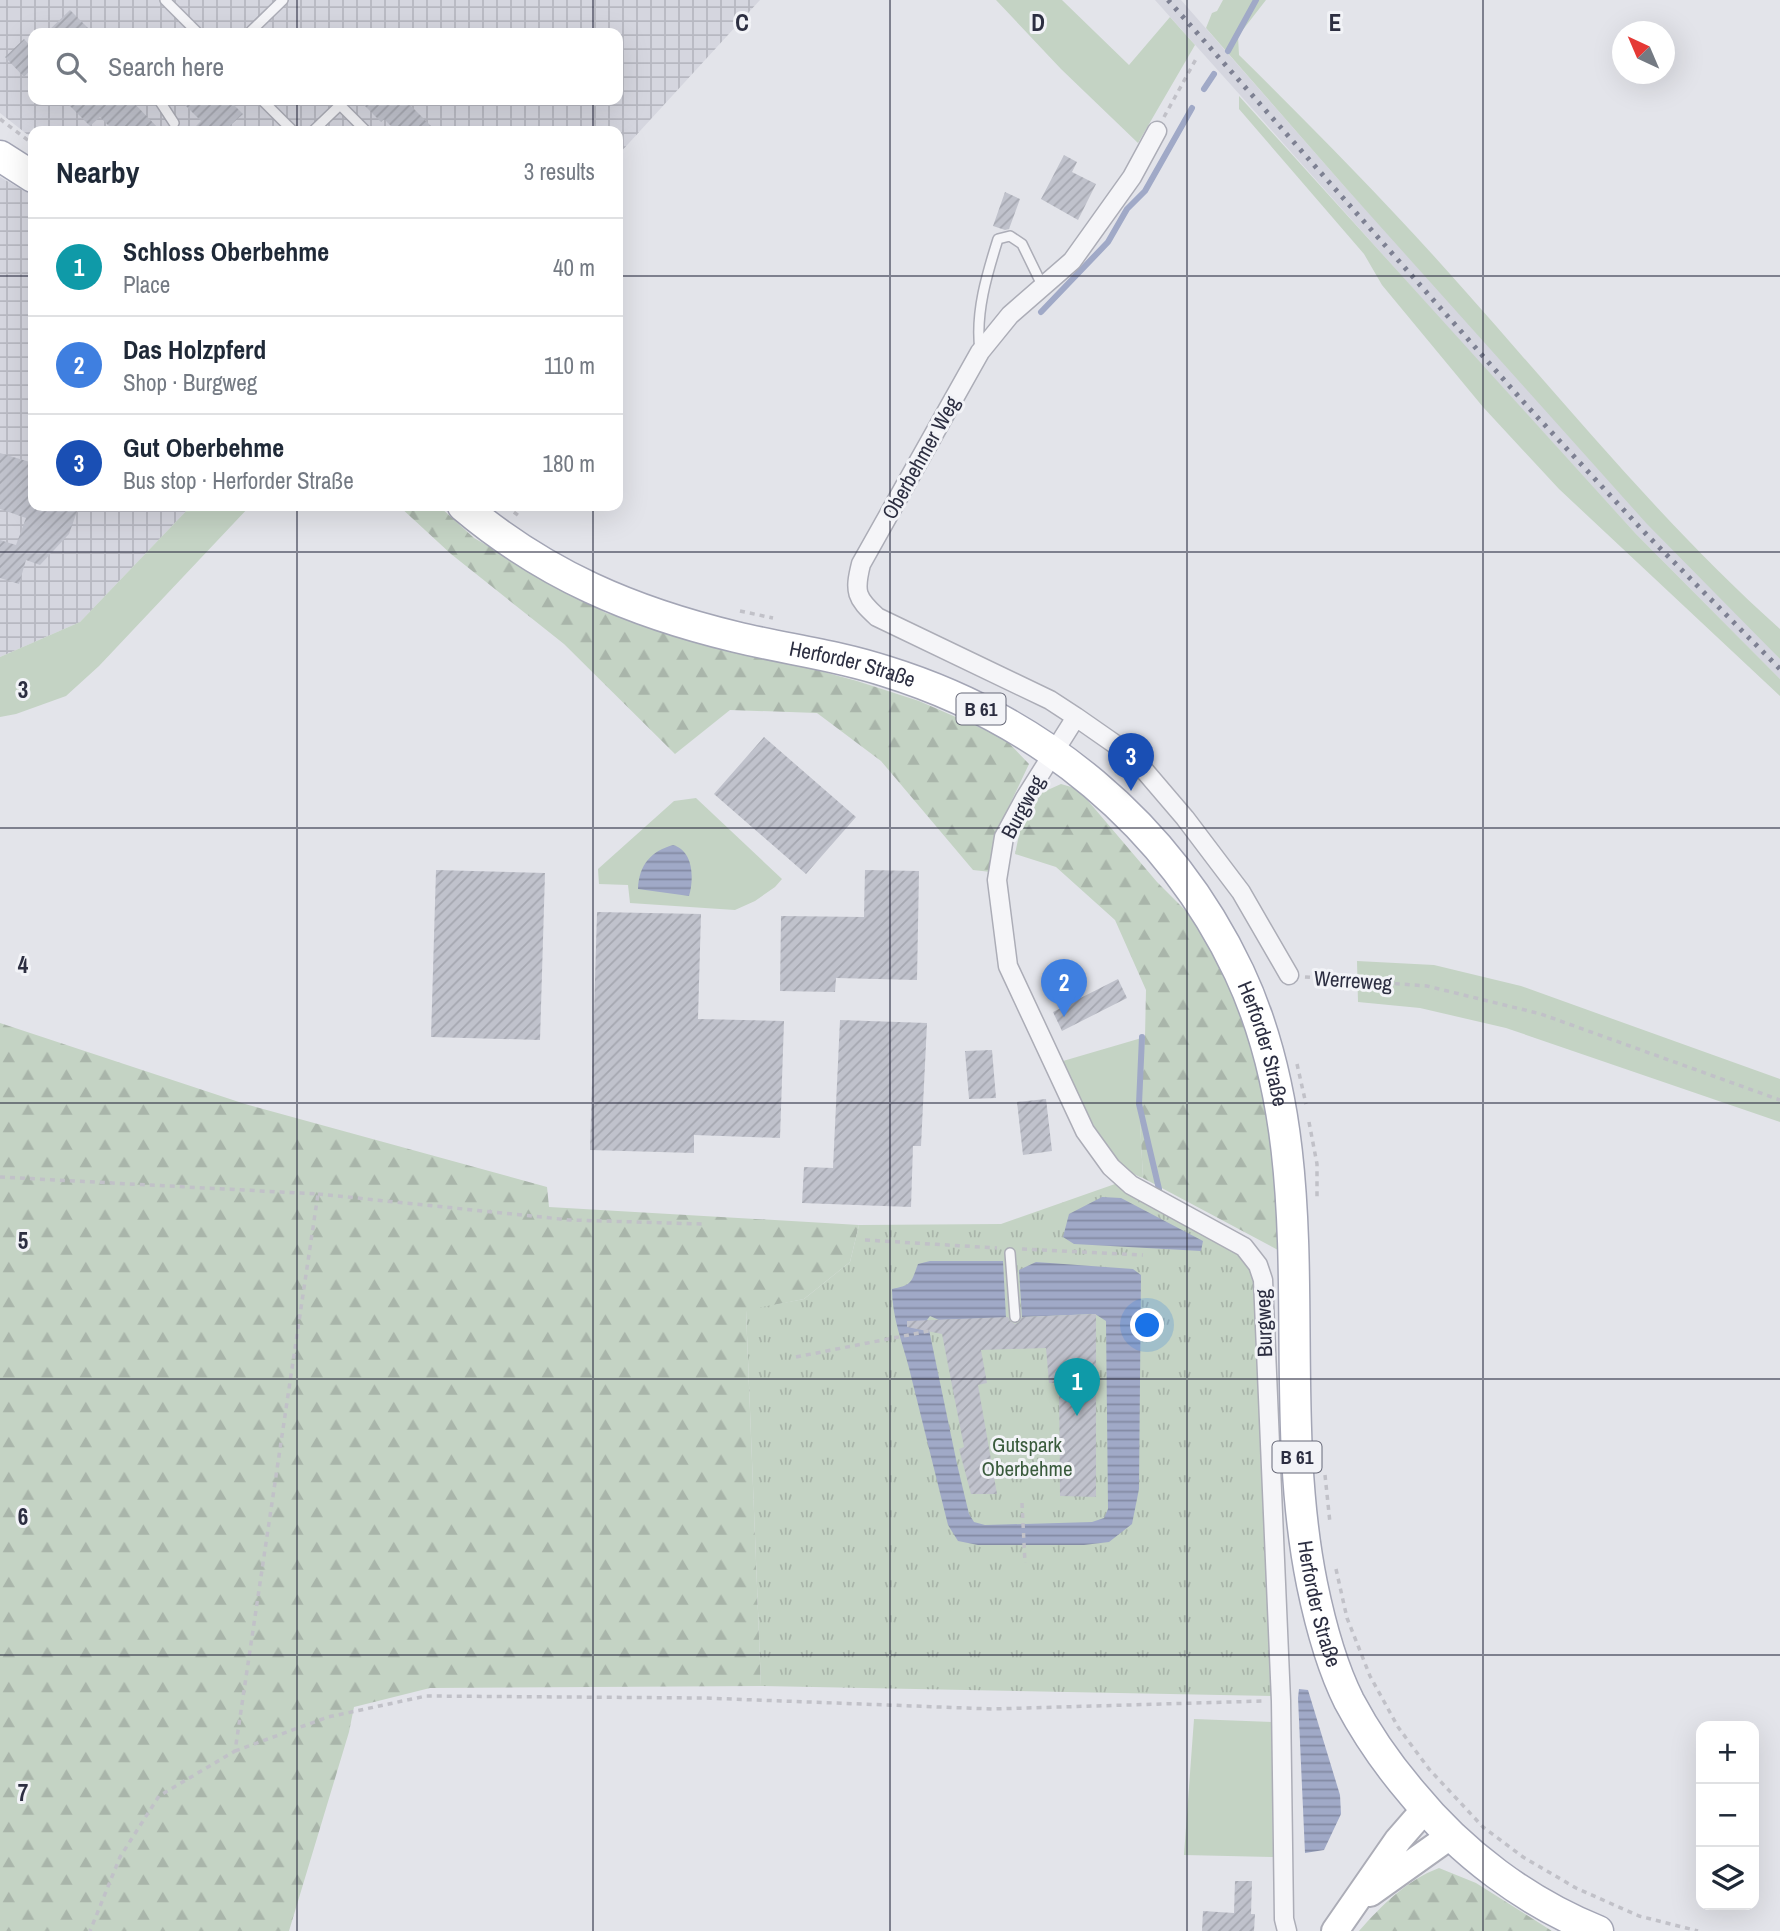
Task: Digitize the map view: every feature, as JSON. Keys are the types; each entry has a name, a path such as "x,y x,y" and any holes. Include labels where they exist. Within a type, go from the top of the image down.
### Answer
{"main road":[{"name":"Herforder Straße","path":"469,511 528,554 590,589 627,606 683,624 891,673 947,692 1003,719 1079,770 1120,807 1188,886 1209,916 1238,971 1260,1023 1276,1075 1291,1184 1299,1501 1317,1609 1348,1699 1398,1777 1450,1836 1499,1876 1571,1920 1598,1931"},
{"path":"1335,1931 1398,1840 1425,1809"},
{"path":"1352,1907 1450,1836"}],"street":[{"name":"Oberbehmer Weg","path":"1076,717 1050,700 877,618 861,603 855,585 861,564 980,352 1010,315 1072,261 1132,177 1157,131"},
{"path":"1054,752 1076,717"},
{"name":"Werreweg","path":"1076,717 1132,756 1185,818 1241,892 1289,975"},
{"name":"Burgweg","path":"1054,752 1003,837 998,880 1008,966 1085,1131 1111,1167 1131,1185 1244,1247 1258,1265 1263,1280 1282,1701 1284,1919 1287,1931"}],"lane":[{"path":"165,0 193,28"},
{"path":"254,28 283,0"},
{"path":"162,105 174,123"},
{"path":"267,105 288,126"},
{"path":"318,126 340,105 361,126"},
{"path":"980,352 978,331 989,268 998,239 1010,236 1022,244 1042,285"},
{"path":"1010,1253 1015,1317"}],"path":[{"path":"1157,131 1196,59"},
{"path":"0,119 17,158"},
{"path":"513,511 521,517"},
{"path":"730,608 782,620"},
{"name":"Werreweg","path":"1289,975 1337,981 1427,986 1541,1014 1780,1100"},
{"path":"1294,1053 1302,1078 1317,1164 1317,1204"},
{"path":"0,1177 318,1194 570,1220 702,1224"},
{"path":"235,1751 318,1194"},
{"path":"796,1357 929,1331"},
{"path":"1324,1464 1331,1534"},
{"path":"1022,1503 1025,1563"},
{"path":"1334,1559 1347,1618 1370,1676 1398,1727 1429,1769 1483,1827 1523,1857 1576,1888 1639,1916 1698,1931"},
{"path":"90,1931 120,1857 159,1796 235,1751 328,1717 426,1696 704,1698 992,1709 1282,1701"}],"shaded area":[{"path":"0,0 760,0 623,150 623,126 28,126 28,135 0,113"},
{"path":"1155,0 1181,0 1345,187 1780,659 1780,679 1636,534"},
{"path":"0,177 28,193 28,511 186,511 80,622 0,657"}],"green space":[{"path":"996,0 1062,0 1129,65 1170,17 1195,45 1138,143 1061,69"},
{"path":"1223,0 1266,0 1238,36 1239,55 1411,231 1657,508 1780,629 1780,659 1647,524 1206,28 1212,13 1217,11"},
{"path":"1239,96 1636,534 1780,679 1780,696 1559,489 1483,407 1382,285 1364,254 1239,109"},
{"path":"186,511 245,511 99,666 66,696 0,717 0,657 80,622"},
{"path":"404,511 444,511 474,538 606,613 857,681 919,701 1004,738 1029,764 995,836 991,872 973,870 881,761 817,713 730,710 675,754 564,644 451,554"},
{"path":"1061,784 1078,789 1157,882 1193,918 1231,989 1260,1075 1275,1163 1278,1250 1143,1178 1139,1103 1146,990 1115,920 1056,867 1015,854 1020,830 1041,793"},
{"path":"696,798 782,879 775,887 755,901 735,910 630,903 628,885 599,884 598,869 674,801"},
{"path":"1357,961 1434,965 1521,986 1780,1079 1780,1122 1506,1028 1420,1008 1358,1002"},
{"path":"0,1023 245,1104 547,1187 549,1207 859,1225 850,1262 804,1299 746,1311 761,1686 430,1688 354,1707 349,1732 289,1931 0,1931"},
{"path":"1145,1037 1139,1103 1143,1178 1129,1171 1105,1145 1063,1061"},
{"name":"Gutspark Oberbehme","path":"1115,1184 1225,1243 1250,1267 1257,1301 1274,1696 761,1686 746,1310 804,1299 850,1262 859,1225 1001,1224"},
{"path":"1194,1719 1272,1722 1273,1857 1184,1855"},
{"path":"1439,1868 1476,1883 1552,1931 1359,1931 1396,1894 1416,1879"}],"water":[{"path":"673,845 680,848 689,859 692,882 689,896 638,889 641,873 648,860 658,851"},
{"path":"1102,1197 1121,1198 1203,1241 1201,1251 1074,1244 1063,1237 1069,1214"},
{"path":"930,1261 1003,1261 1006,1318 939,1320 930,1316 927,1320 969,1514 974,1522 985,1525 1092,1522 1104,1518 1108,1509 1106,1321 1095,1314 1022,1317 1019,1270 1036,1262 1133,1269 1141,1275 1139,1489 1132,1524 1109,1542 1084,1545 978,1545 958,1541 948,1525 892,1299 892,1289 907,1284 918,1264"},
{"path":"1299,1689 1308,1690 1340,1795 1341,1814 1324,1850 1305,1853 1298,1698"}],"building":[{"path":"70,10 88,28 51,28"},
{"path":"24,39 28,43 28,73 24,77 5,57"},
{"path":"69,105 136,105 156,126 109,126 100,117 90,126"},
{"path":"185,105 234,105 243,114 230,126 196,126 201,121"},
{"path":"364,105 410,105 431,126 391,126 384,119 381,122"},
{"path":"1064,155 1077,162 1072,172 1096,184 1078,220 1041,199"},
{"path":"1005,192 1020,199 1009,229 1005,230 993,226"},
{"path":"0,453 28,461 28,511 77,511 69,534 40,565 26,560 19,584 0,578 0,540 16,545 26,518 0,509"},
{"path":"764,737 856,817 806,874 714,794"},
{"path":"436,870 545,873 540,1040 431,1037"},
{"path":"865,870 919,871 917,980 836,978 835,992 780,991 781,916 864,917"},
{"path":"597,912 701,914 698,1019 784,1021 780,1138 694,1135 694,1153 590,1150"},
{"path":"1118,979 1127,998 1062,1031 1053,1012"},
{"path":"840,1020 927,1023 921,1146 913,1146 911,1207 802,1203 804,1167 833,1168"},
{"path":"992,1050 996,1098 969,1099 965,1051"},
{"path":"1046,1099 1052,1151 1023,1155 1017,1102"},
{"path":"1096,1314 1096,1497 1060,1496 1059,1383 1049,1383 1046,1348 981,1350 987,1383 978,1385 997,1494 971,1494 959,1449 964,1447 942,1334 907,1327 907,1321 1008,1317 1015,1324 1022,1317"},
{"path":"1235,1881 1252,1881 1251,1914 1255,1914 1254,1931 1202,1931 1203,1911 1234,1913"}],"waterway":[{"path":"1228,51 1256,0"},
{"path":"1204,89 1214,74"},
{"path":"1041,312 1108,242 1127,209 1145,191 1192,108"},
{"path":"1142,1037 1139,1104 1159,1189"}],"railway":[{"path":"1168,0 1528,407 1647,535 1780,669"}],"place":[{"name":"Gut Oberbehme","path":"1131,791"},
{"name":"Das Holzpferd","path":"1064,1017"},
{"name":"Schloss Oberbehme","path":"1077,1416"}]}
